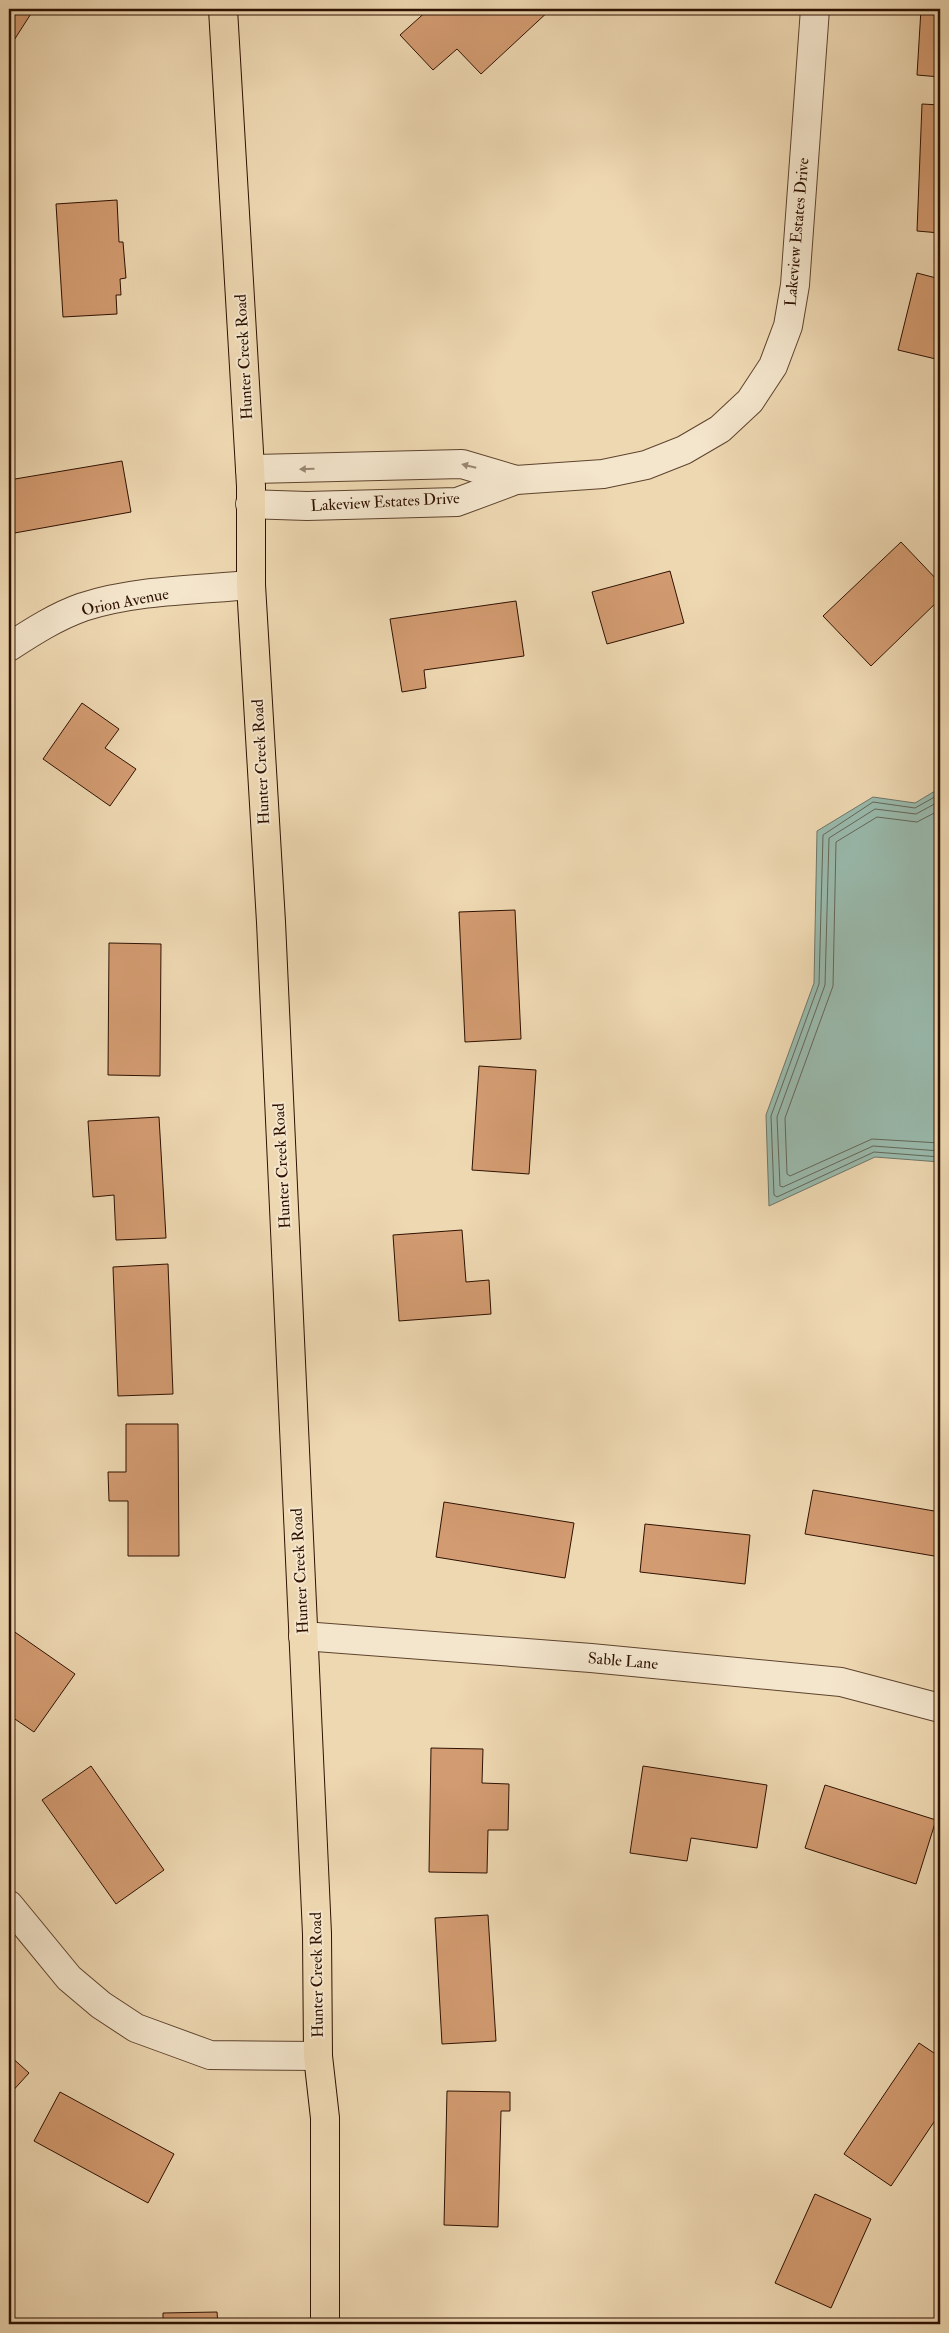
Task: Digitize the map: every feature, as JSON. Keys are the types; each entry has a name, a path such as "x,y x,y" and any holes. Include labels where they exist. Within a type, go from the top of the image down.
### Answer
{"main road":[{"name":"Hunter Creek Road","path":"223,9 250,469 250,585 271,932 317,1934 318,2056 325,2118 325,2324"}],"street":[{"name":"Lakeview Estates Drive","path":"250,504 306,506 457,502 516,480 603,474 646,465 684,450 720,429 750,401 774,366 788,326 795,285 815,9"},
{"name":"Lakeview Estates Drive","path":"250,469 462,464 516,480"},
{"name":"Orion Avenue","path":"9,647 45,625 83,607 166,592 250,585"},
{"name":"Sable Lane","path":"303,1636 591,1658 841,1682 940,1708"},
{"path":"9,1905 69,1978 101,2004 136,2028 210,2055 318,2056"}],"water":[{"path":"940,788 940,1162 875,1157 769,1206 766,1115 814,983 817,831 873,797 915,803"}],"building":[{"path":"9,9 34,9 9,48"},
{"path":"429,9 551,9 481,74 457,49 433,70 400,35"},
{"path":"921,9 940,9 940,77 917,75"},
{"path":"922,104 940,105 940,233 917,231"},
{"path":"117,200 119,242 123,242 126,278 120,279 121,295 116,295 117,314 63,317 56,204"},
{"path":"917,273 940,279 940,360 898,350"},
{"path":"122,461 131,512 9,534 9,480"},
{"path":"901,542 940,583 940,599 871,666 823,616"},
{"path":"670,571 684,623 607,644 592,592"},
{"path":"516,601 524,656 424,670 426,688 402,692 390,619"},
{"path":"82,703 119,729 105,748 136,769 110,806 43,759"},
{"path":"515,910 521,1039 465,1042 459,912"},
{"path":"109,943 161,944 160,1076 108,1075"},
{"path":"479,1066 536,1070 529,1174 472,1170"},
{"path":"159,1117 166,1238 116,1240 114,1195 93,1197 88,1121"},
{"path":"462,1230 466,1282 489,1280 491,1314 399,1321 393,1235"},
{"path":"168,1264 173,1394 118,1396 113,1267"},
{"path":"126,1424 178,1424 179,1556 128,1556 128,1501 109,1501 108,1472 126,1472"},
{"path":"813,1490 940,1512 940,1557 805,1534"},
{"path":"444,1502 574,1523 565,1578 436,1557"},
{"path":"645,1524 750,1535 745,1584 640,1572"},
{"path":"9,1628 75,1674 34,1732 9,1715"},
{"path":"431,1748 483,1749 482,1783 509,1784 508,1830 488,1830 487,1873 429,1872"},
{"path":"91,1766 164,1870 116,1904 42,1800"},
{"path":"643,1766 767,1785 757,1848 691,1838 687,1861 630,1853"},
{"path":"825,1785 936,1820 916,1884 805,1848"},
{"path":"488,1915 496,2041 442,2044 435,1918"},
{"path":"919,2043 940,2057 940,2113 891,2186 844,2154"},
{"path":"9,2055 29,2073 9,2095"},
{"path":"447,2091 510,2092 510,2111 501,2111 498,2227 444,2225"},
{"path":"60,2092 174,2154 148,2203 34,2141"},
{"path":"815,2194 871,2219 831,2308 775,2283"},
{"path":"217,2312 218,2324 163,2324 163,2313"}]}
